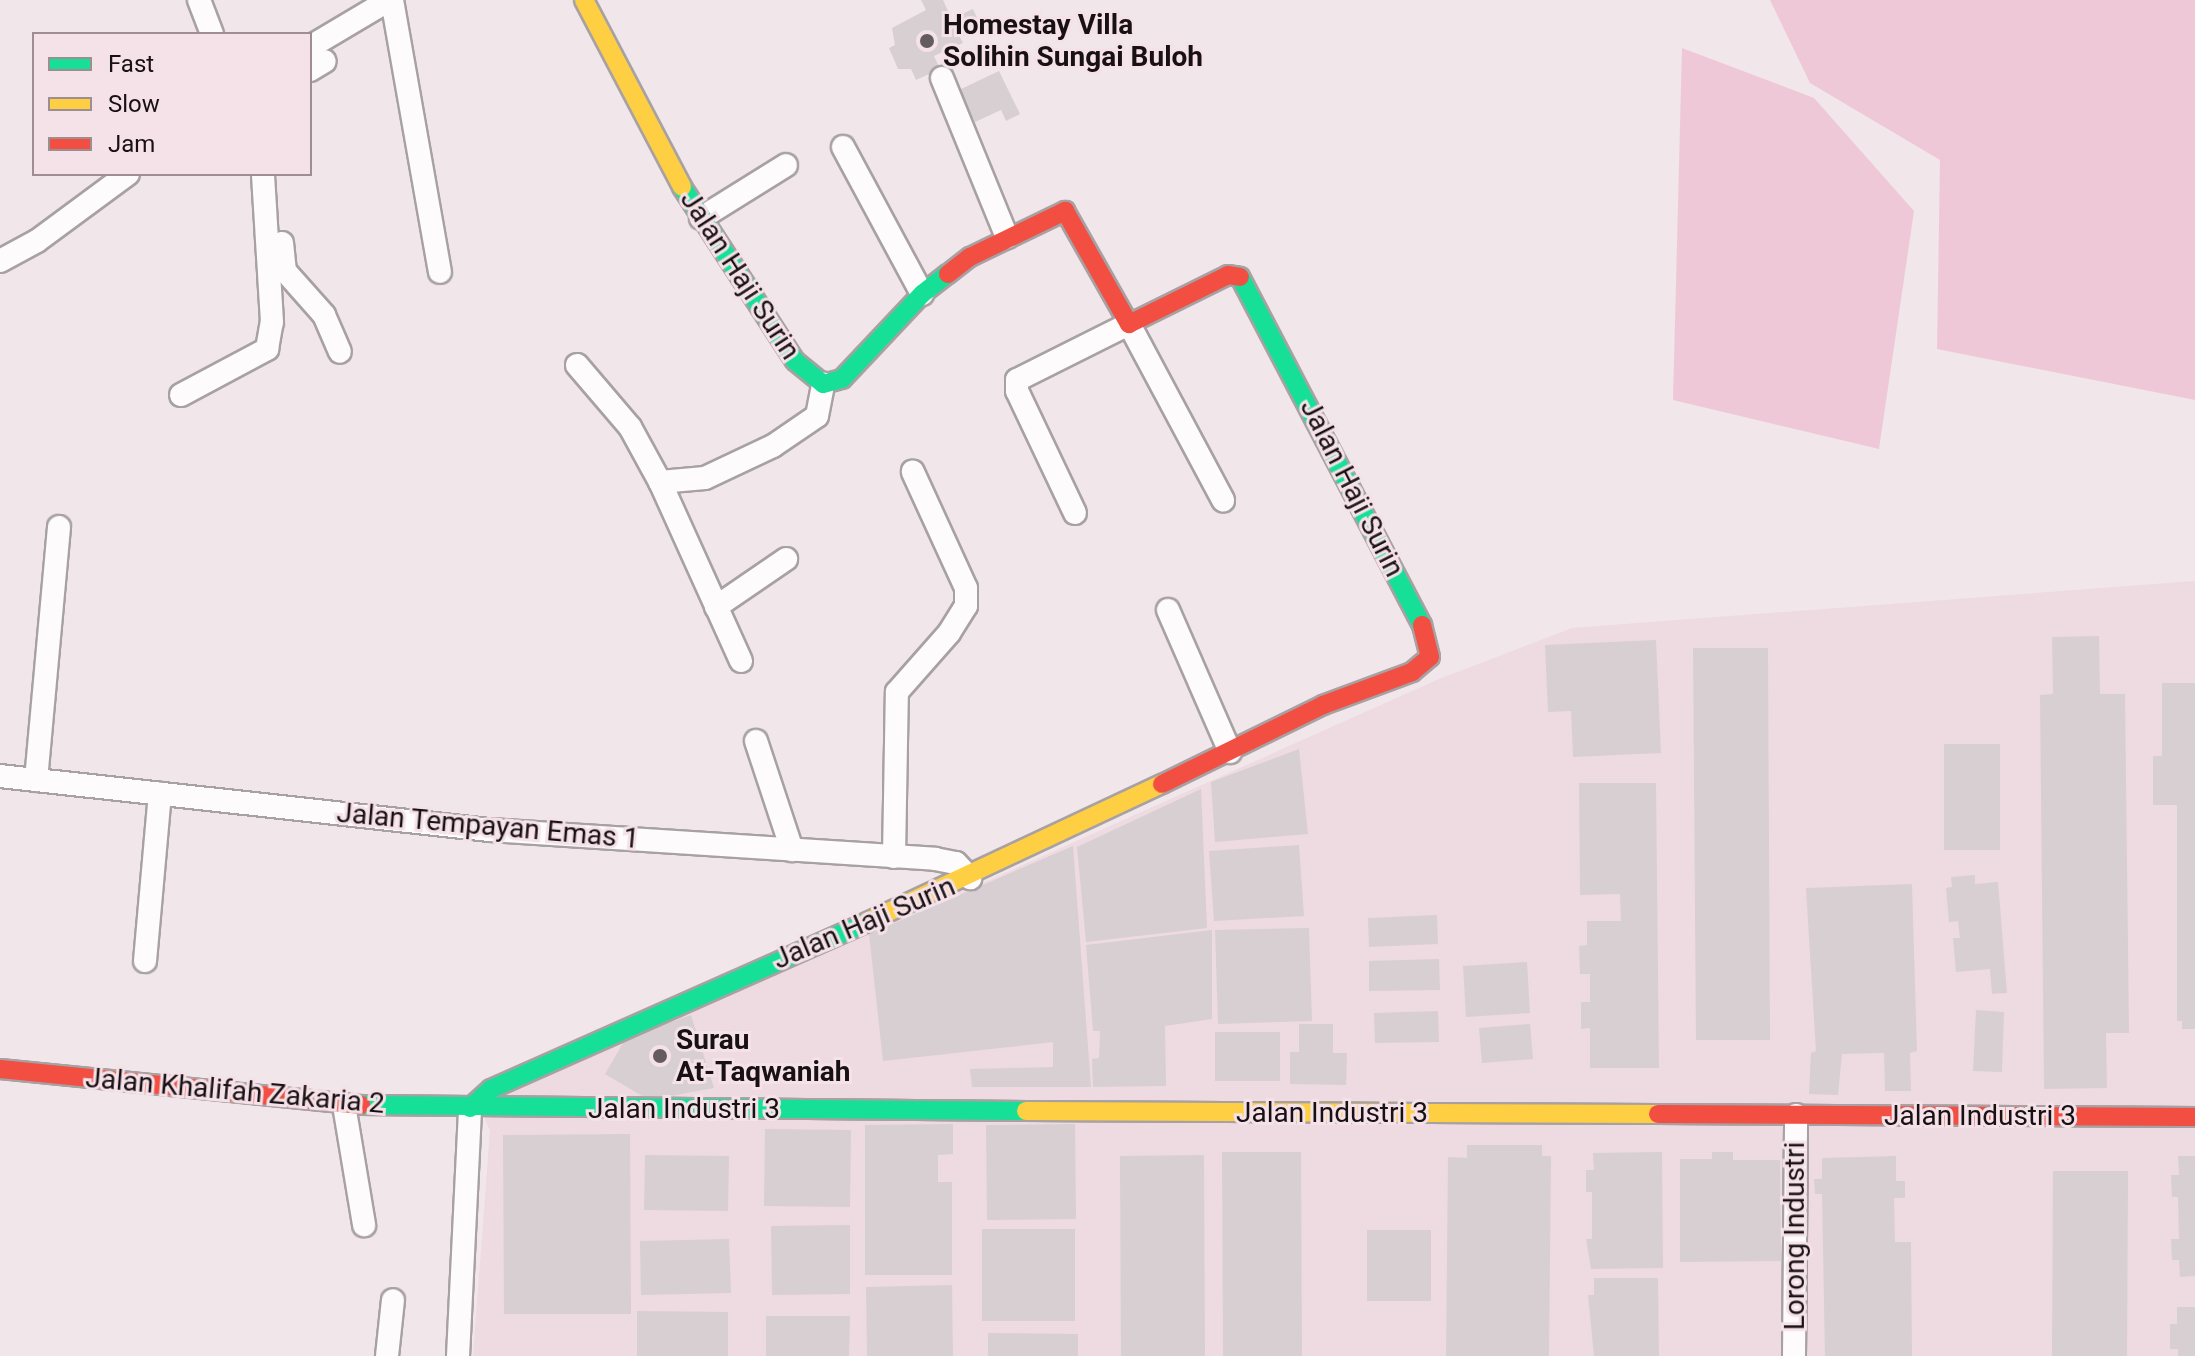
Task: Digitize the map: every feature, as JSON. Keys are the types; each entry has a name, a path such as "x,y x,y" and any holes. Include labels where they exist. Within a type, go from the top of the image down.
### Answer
{"street":[{"path":"199,0 211,32"},
{"path":"315,59 390,0 440,272"},
{"name":"Jalan Haji Surin","path":"470,1108 491,1089 665,1008 970,878 1323,705 1423,667 1431,644 1244,277 1228,275 1129,324 1065,211 970,257 922,294 842,379 823,384 795,361 701,218 584,0"},
{"path":"942,78 1007,237"},
{"path":"843,147 922,294"},
{"path":"701,218 786,165"},
{"path":"0,261 37,241 125,176"},
{"path":"181,395 267,349 272,322 263,176"},
{"path":"278,176 285,271 324,315 340,352"},
{"path":"1075,513 1017,391 1017,380 1129,324 1223,500"},
{"path":"577,365 630,427 660,482 741,661"},
{"path":"660,482 705,478 773,446 817,416 823,384"},
{"path":"894,857 897,692 966,606 966,588 913,472"},
{"path":"36,780 59,527"},
{"path":"716,607 786,559"},
{"path":"1168,610 1230,752"},
{"path":"756,741 792,850"},
{"name":"Jalan Tempayan Emas 1","path":"0,776 490,830 951,861 970,878"},
{"path":"145,961 160,794"},
{"name":"Jalan Khalifah Zakaria 2","path":"0,1069 344,1105 470,1108"},
{"path":"344,1105 364,1225"},
{"path":"458,1356 470,1108"},
{"name":"Jalan Industri 3","path":"470,1108 2195,1117"},
{"name":"Lorong Industri","path":"1794,1356 1796,1115"},
{"path":"387,1356 393,1300"}],"shaded area":[{"path":"1770,0 2195,0 2195,400 1937,349 1940,160 1810,83"},
{"path":"1682,48 1814,98 1914,211 1879,449 1673,400"},
{"path":"2195,581 2195,1356 473,1356 490,1131 474,1093 987,881 1439,679 1572,628"}],"building":[{"name":"Homestay Villa Solihin Sungai Buloh","path":"921,0 943,0 954,24 955,17 973,9 981,27 964,36 958,33 963,43 934,56 940,69 916,80 911,69 898,69 889,48 895,45 892,28 926,10"},
{"path":"999,71 1020,114 1006,121 1001,110 975,122 959,90"},
{"path":"2099,636 2100,694 2125,694 2129,1033 2106,1033 2107,1088 2044,1089 2040,695 2053,694 2052,637"},
{"path":"1656,640 1661,753 1573,757 1571,711 1548,712 1545,645"},
{"path":"1693,648 1768,648 1770,1040 1696,1040"},
{"path":"2162,683 2195,683 2195,1029 2182,1029 2182,1021 2177,1021 2177,805 2153,805 2153,756 2162,756"},
{"path":"1944,744 2000,744 2000,850 1944,850"},
{"path":"1299,749 1308,834 1215,842 1211,782"},
{"path":"1579,783 1656,783 1659,1068 1590,1068 1590,1028 1581,1029 1581,1002 1590,1002 1590,974 1580,974 1579,946 1587,945 1587,921 1621,921 1620,894 1580,895"},
{"path":"1201,789 1207,928 1086,942 1077,847"},
{"path":"1299,845 1304,916 1214,921 1209,851"},
{"path":"1073,846 1091,1087 972,1087 970,1069 1053,1067 1053,1042 883,1061 869,934"},
{"path":"1975,875 1975,884 1998,882 2007,993 1992,994 1990,969 1956,972 1953,938 1960,938 1958,921 1949,922 1946,888 1952,887 1951,877"},
{"path":"1912,884 1917,1051 1910,1053 1911,1091 1885,1091 1884,1053 1842,1054 1838,1095 1809,1094 1811,1053 1816,1051 1806,888"},
{"path":"1437,915 1438,944 1369,947 1368,918"},
{"path":"1309,928 1312,1021 1218,1024 1215,930"},
{"path":"1212,930 1212,1019 1165,1026 1166,1086 1093,1087 1092,1059 1099,1058 1100,1031 1093,1031 1086,945"},
{"path":"1439,959 1440,990 1369,991 1369,961"},
{"path":"1527,962 1530,1013 1466,1017 1463,966"},
{"path":"1976,1010 2004,1012 2002,1072 1973,1071"},
{"path":"1438,1011 1439,1042 1375,1043 1374,1013"},
{"name":"Surau At-Taqwaniah","path":"691,1015 714,1088 649,1100 605,1074 626,1038"},
{"path":"1299,1024 1333,1024 1333,1053 1347,1053 1346,1085 1290,1084 1290,1052 1299,1052"},
{"path":"1530,1024 1533,1059 1482,1063 1479,1028"},
{"path":"1215,1032 1280,1032 1280,1081 1215,1081"},
{"path":"953,1124 953,1154 938,1155 938,1182 952,1182 952,1275 865,1275 865,1125"},
{"path":"1075,1124 1076,1219 987,1220 986,1125"},
{"path":"765,1129 851,1130 850,1207 764,1206"},
{"path":"630,1134 631,1314 504,1314 503,1135"},
{"path":"1467,1145 1542,1145 1542,1156 1551,1156 1549,1356 1446,1356 1448,1157 1467,1158"},
{"path":"1222,1152 1301,1152 1302,1356 1223,1356"},
{"path":"1662,1152 1663,1268 1591,1269 1586,1239 1592,1239 1592,1192 1586,1192 1586,1170 1594,1170 1593,1153"},
{"path":"1712,1152 1733,1152 1733,1160 1780,1160 1781,1261 1680,1262 1680,1159 1712,1159"},
{"path":"645,1155 729,1156 728,1211 644,1210"},
{"path":"1204,1155 1205,1356 1121,1356 1120,1156"},
{"path":"1896,1156 1896,1181 1905,1181 1905,1198 1894,1198 1895,1242 1911,1242 1912,1356 1825,1356 1822,1194 1815,1194 1814,1179 1822,1179 1822,1158"},
{"path":"2178,1156 2195,1156 2195,1276 2180,1277 2179,1260 2172,1260 2171,1239 2179,1239 2178,1197 2172,1197 2171,1175 2179,1175"},
{"path":"2053,1171 2128,1171 2127,1356 2052,1356"},
{"path":"850,1225 850,1294 772,1295 771,1226"},
{"path":"982,1229 1075,1229 1075,1321 982,1321"},
{"path":"1367,1230 1431,1230 1431,1301 1367,1301"},
{"path":"729,1239 731,1293 641,1295 640,1241"},
{"path":"1594,1278 1658,1278 1659,1356 1594,1356 1588,1295 1594,1295"},
{"path":"952,1285 953,1356 867,1356 866,1287"},
{"path":"2177,1307 2195,1307 2195,1356 2178,1356 2178,1349 2170,1349 2170,1324 2177,1324"},
{"path":"637,1311 728,1312 728,1356 637,1356"},
{"path":"766,1316 850,1316 849,1356 766,1356"},
{"path":"988,1333 1078,1334 1078,1356 988,1356"}],"traffic: fast":[{"path":"682,187 795,361 823,384 842,379 922,294 948,274"},
{"path":"1240,277 1422,625"},
{"path":"470,1108 491,1089 867,922"},
{"path":"361,1105 1026,1111"}],"traffic: slow":[{"path":"584,0 682,187"},
{"path":"867,922 1162,784"},
{"path":"1026,1111 1658,1114"}],"traffic: jam":[{"path":"948,274 970,257 1065,211 1129,324 1228,275 1240,277"},
{"path":"1162,784 1323,705 1412,672 1430,657 1422,625"},
{"path":"0,1069 361,1105"},
{"path":"1658,1114 2195,1117"}],"place":[{"name":"Homestay Villa Solihin Sungai Buloh","path":"927,41"},
{"name":"Surau At-Taqwaniah","path":"660,1056"}]}
